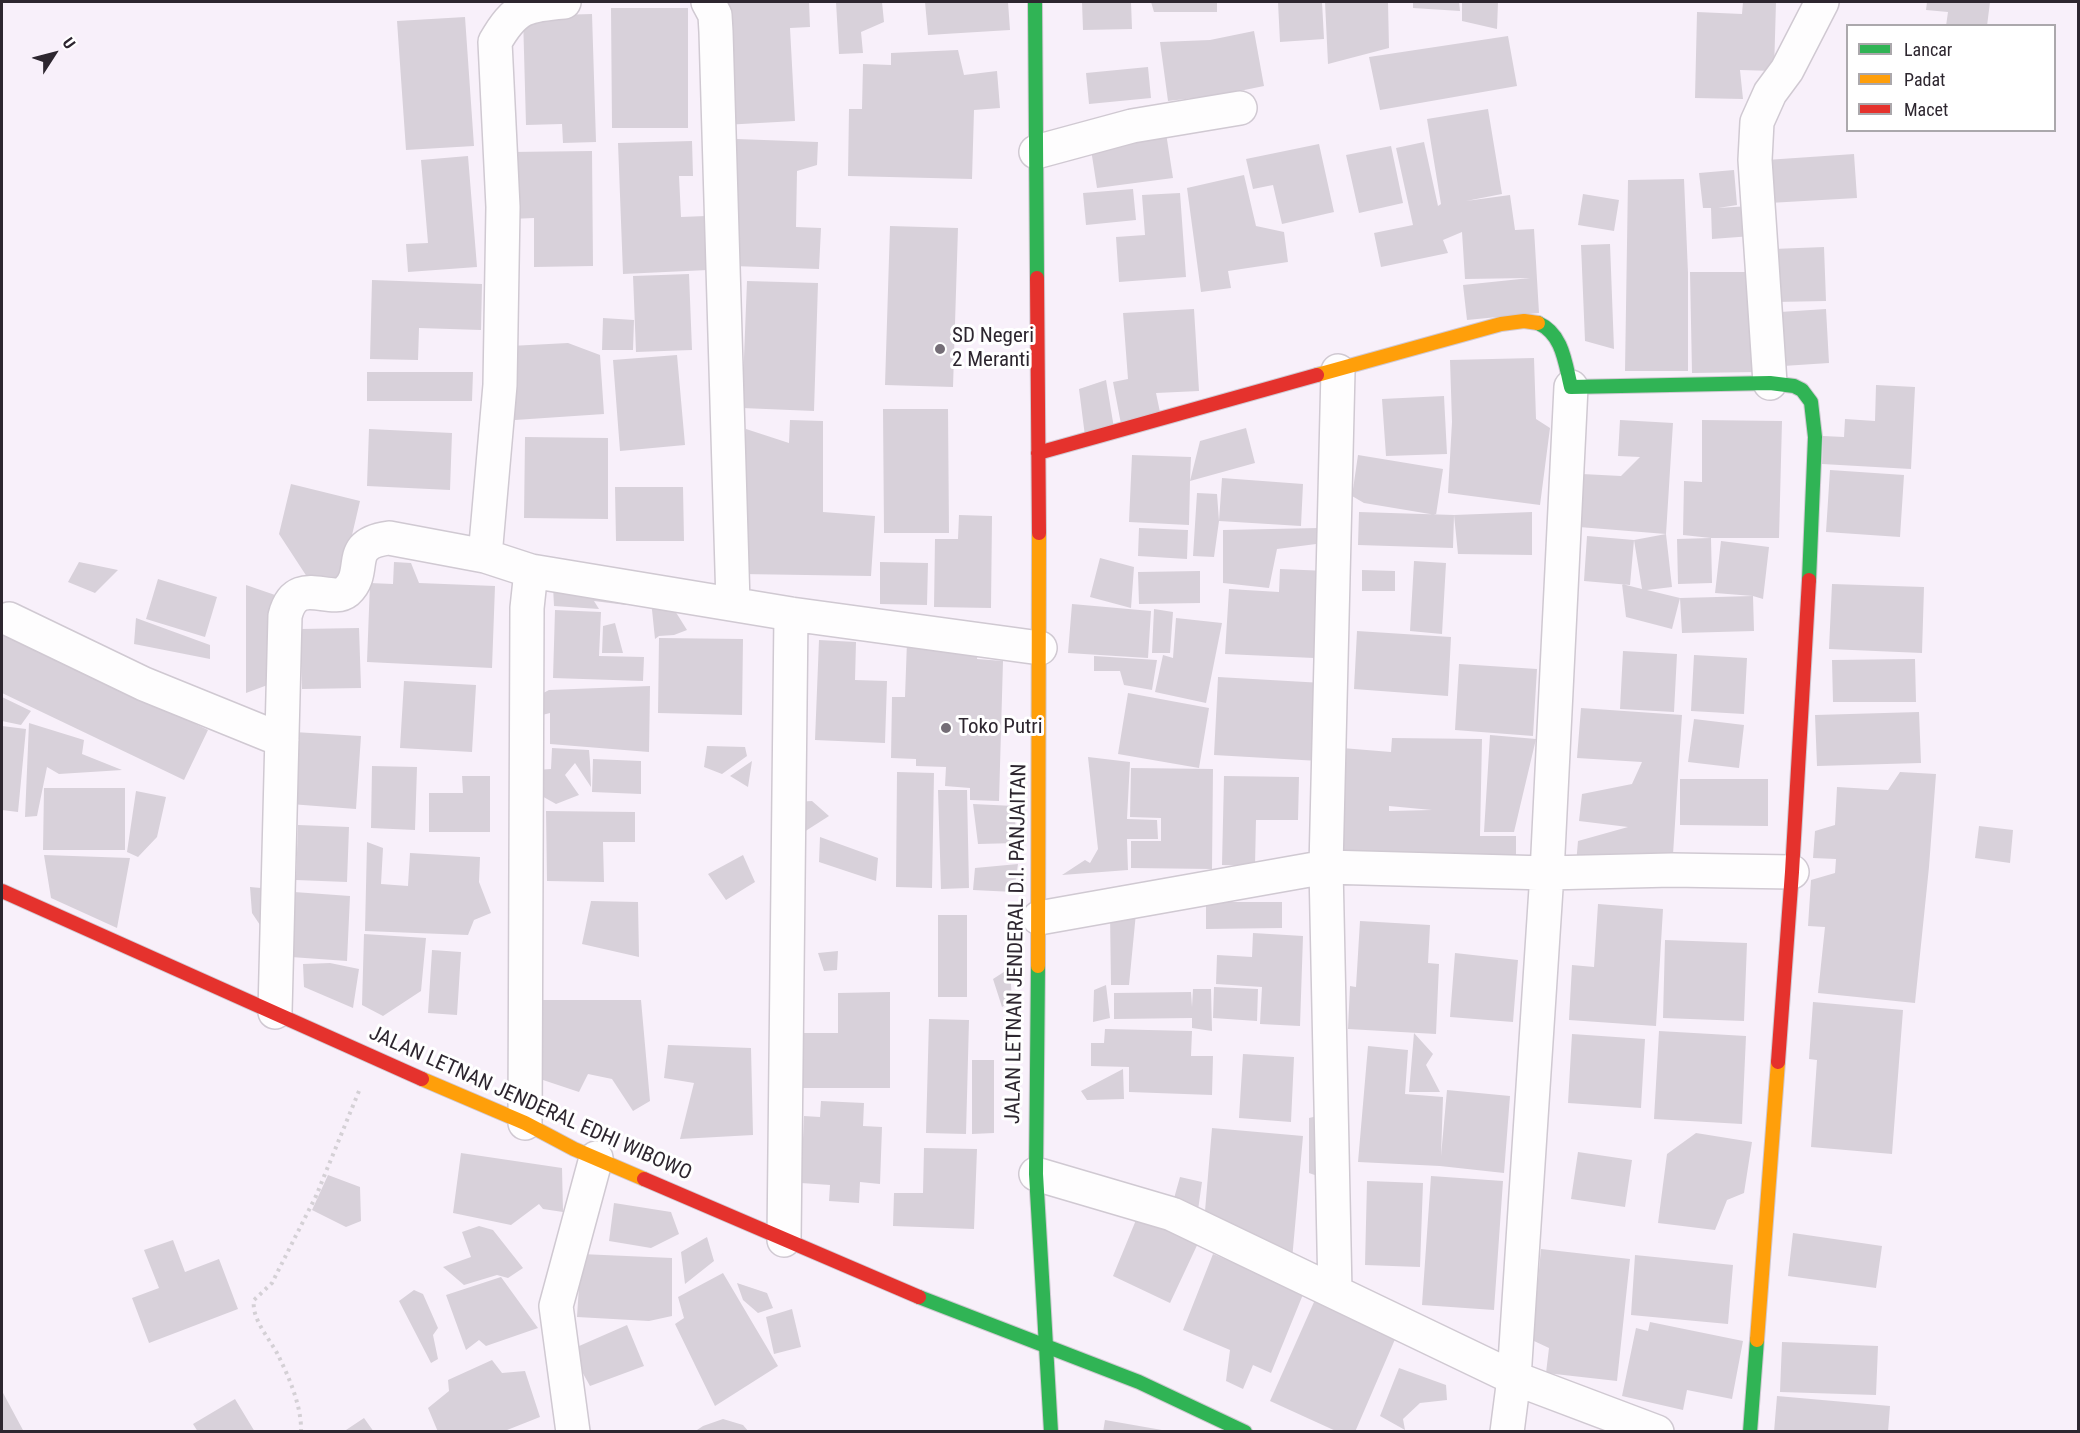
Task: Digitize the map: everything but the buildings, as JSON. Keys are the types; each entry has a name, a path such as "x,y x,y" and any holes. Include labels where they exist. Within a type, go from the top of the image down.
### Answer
{"street":[{"path":"485,556 501,373 503,207 495,42 504,26 516,13 533,4 564,2"},
{"path":"708,2 716,15 733,603"},
{"name":"JALAN LETNAN JENDERAL D.I. PANJAITAN","path":"1035,2 1040,648 1036,1174 1051,1431"},
{"path":"1770,383 1755,160 1757,122 1770,93 1787,70 1821,2"},
{"path":"1036,152 1132,126 1240,108"},
{"path":"1038,453 1500,324 1540,323 1553,333 1560,345 1570,387 1548,873 1514,1378 1507,1431"},
{"path":"1335,1292 1326,867 1338,371"},
{"path":"1570,387 1770,383 1794,386 1802,390 1811,402 1815,437 1810,569 1792,872 1749,1431"},
{"path":"276,1012 285,616 291,602 304,593 343,593 351,585 360,554 366,545 378,539 389,538 485,556 531,571 791,614 1040,648"},
{"path":"525,1123 527,608 531,571"},
{"path":"784,1240 791,614"},
{"path":"9,619 144,684 282,740"},
{"path":"1039,918 1326,867 1548,873 1672,870 1792,872"},
{"name":"JALAN LETNAN JENDERAL EDHI WIBOWO","path":"2,891 276,1012 372,1058 525,1123 574,1149 957,1313 1139,1382 1245,1431"},
{"path":"573,1431 556,1306 596,1158"},
{"path":"1036,1174 1172,1214 1514,1378 1657,1431"}],"path":[{"path":"301,1431 298,1404 279,1357 255,1315 254,1300 272,1283 316,1196 372,1058"}],"traffic: fast":[{"path":"1035,2 1037,278"},
{"path":"1538,323 1553,334 1558,342 1565,359 1571,387 1770,383 1794,386 1802,390 1811,402 1815,437 1809,580"},
{"path":"1038,966 1036,1174 1051,1432"},
{"path":"919,1297 1139,1382 1245,1432"},
{"path":"1750,1432 1757,1340"}],"traffic: slow":[{"path":"1317,375 1501,324 1524,321 1538,323"},
{"path":"1038,966 1039,533"},
{"path":"1757,1340 1778,1062"},
{"path":"422,1079 525,1123 574,1149 644,1179"}],"traffic: jam":[{"path":"1037,278 1039,533"},
{"path":"1038,453 1317,375"},
{"path":"1778,1062 1809,580"},
{"path":"2,891 422,1079"},
{"path":"644,1179 919,1297"}],"place":[{"name":"SD Negeri 2 Meranti","path":"940,349"},
{"name":"Toko Putri","path":"946,728"}]}
